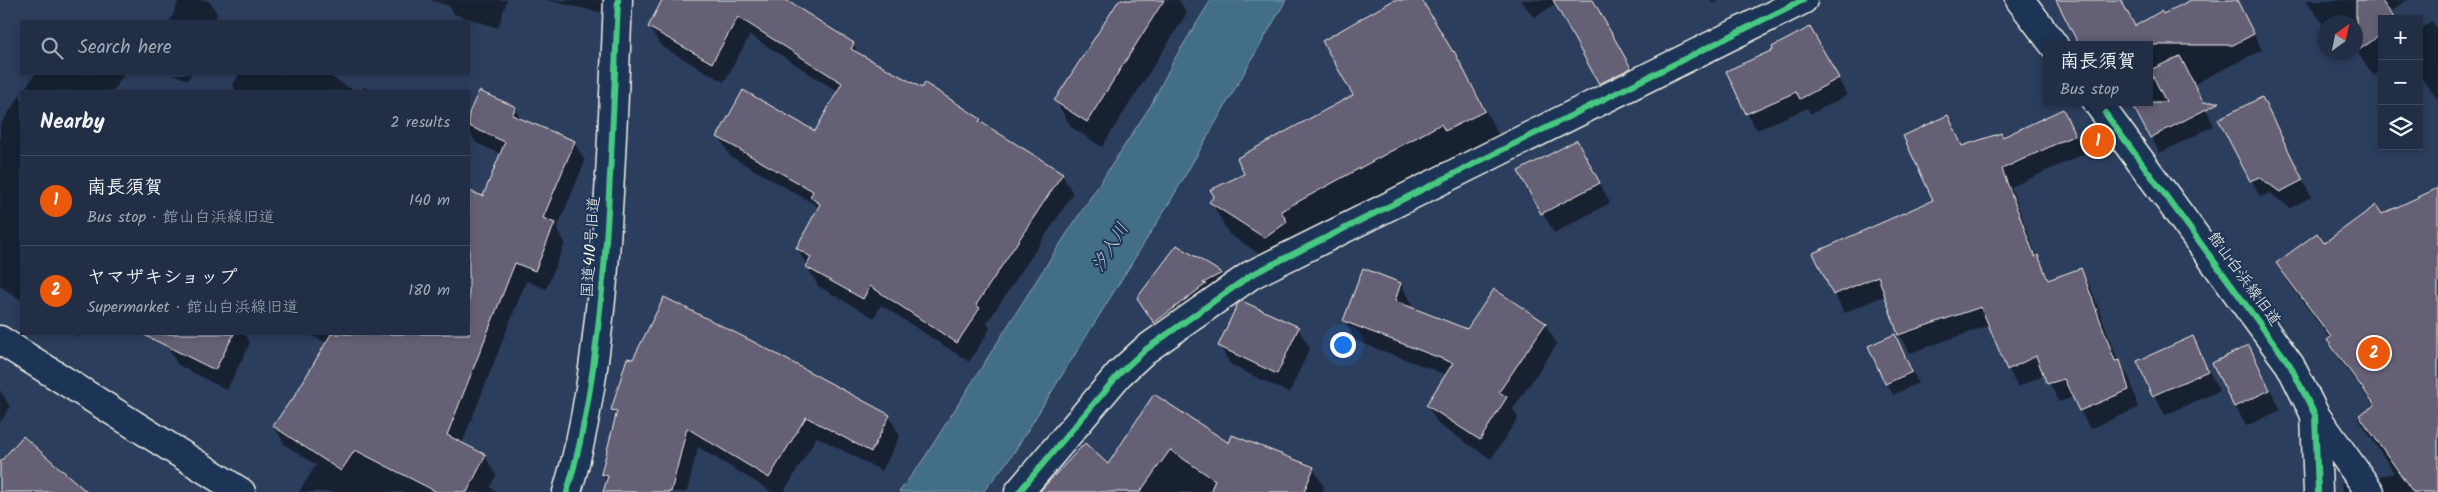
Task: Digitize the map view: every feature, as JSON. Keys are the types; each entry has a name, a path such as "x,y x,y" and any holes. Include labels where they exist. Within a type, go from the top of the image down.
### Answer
{"street":[{"name":"国道410号旧道","path":"567,492 590,395 599,326 607,235 618,0"},
{"path":"1020,492 1120,374 1145,350 1251,275 1803,0"},
{"path":"2020,0 2051,41"},
{"name":"館山白浜線旧道","path":"2100,106 2290,366 2315,415 2318,492"},
{"path":"0,340 241,492"},
{"path":"2315,415 2370,492"}],"water":[{"name":"汐入川","path":"1211,0 1286,0 1171,200 1011,457 983,492 899,492 923,460 1047,264 1151,105 1175,58"}],"building":[{"path":"662,0 786,0 854,43 851,49 922,88 925,83 981,119 979,121 1063,173 976,305 980,308 957,343 870,286 863,299 806,267 811,257 796,248 820,204 810,197 813,191 717,137 743,90 815,131 842,83 738,17 712,63 648,27"},
{"path":"1119,0 1164,0 1087,122 1054,101"},
{"path":"1394,0 1422,0 1454,51 1485,111 1445,131 1441,124 1281,211 1287,222 1265,238 1209,202 1214,196 1210,190 1244,174 1237,158 1353,95 1322,41"},
{"path":"1553,0 1593,0 1631,68 1599,84"},
{"path":"2056,0 2121,0 2135,26 2161,11 2163,14 2191,0 2237,0 2254,34 2233,45 2153,45 2153,41 2077,41"},
{"path":"2356,0 2381,0 2392,15 2378,15 2378,37 2363,47 2363,15 2356,15"},
{"path":"1810,27 1839,78 1800,99 1796,92 1746,114 1726,71 1773,50 1772,47"},
{"path":"2180,56 2203,102 2220,102 2150,138 2133,106 2153,106 2153,102 2166,102 2153,76 2153,69"},
{"path":"479,91 516,107 512,115 575,141 543,218 555,223 535,271 515,263 447,435 486,455 467,492 437,492 355,450 341,471 273,426 291,402 330,335 470,335 470,191 483,196 505,142 470,126 470,111"},
{"path":"2262,97 2303,180 2280,192 2259,177 2250,181 2218,119"},
{"path":"2063,109 2075,135 2002,169 2035,257 2038,255 2048,280 2081,268 2115,361 2120,360 2129,390 2079,411 2064,379 2047,384 2036,356 2007,370 1981,307 1898,335 1878,276 1833,295 1813,253 1933,200 1903,136 1948,115 1962,146 2001,133 2003,137"},
{"path":"1577,140 1600,183 1541,214 1518,171"},
{"path":"2438,188 2438,492 2413,492 2359,415 2375,405 2327,340 2331,337 2276,263 2317,233 2324,243 2376,205 2382,214"},
{"path":"1177,245 1222,273 1203,283 1206,284 1154,323 1137,298"},
{"path":"1363,268 1401,283 1395,301 1467,329 1494,289 1546,323 1499,392 1507,397 1480,440 1426,405 1453,363 1343,321"},
{"path":"664,297 752,341 890,415 871,452 806,417 769,478 687,428 671,492 603,492 608,476 601,474 617,411 611,410 627,358 633,359"},
{"path":"1242,301 1299,327 1277,374 1218,346 1238,303"},
{"path":"1895,334 1912,372 1885,384 1868,346"},
{"path":"144,335 233,335 215,370"},
{"path":"2193,336 2208,371 2152,396 2137,361"},
{"path":"2249,345 2270,390 2234,407 2212,363"},
{"path":"1154,394 1229,443 1232,435 1314,467 1304,492 1210,492 1215,480 1170,450 1140,492 1039,492 1085,443 1108,464"},
{"path":"23,436 87,492 0,492 0,462"}],"cycle path":[{"path":"567,492 586,413 600,307 606,245 618,0"},
{"path":"1019,492 1119,374 1145,350 1251,275 1803,0"},
{"path":"2100,106 2290,365 2315,415 2318,492"}],"place":[{"name":"南長須賀","path":"2098,141"},
{"name":"ヤマザキショップ","path":"2374,353"}]}
